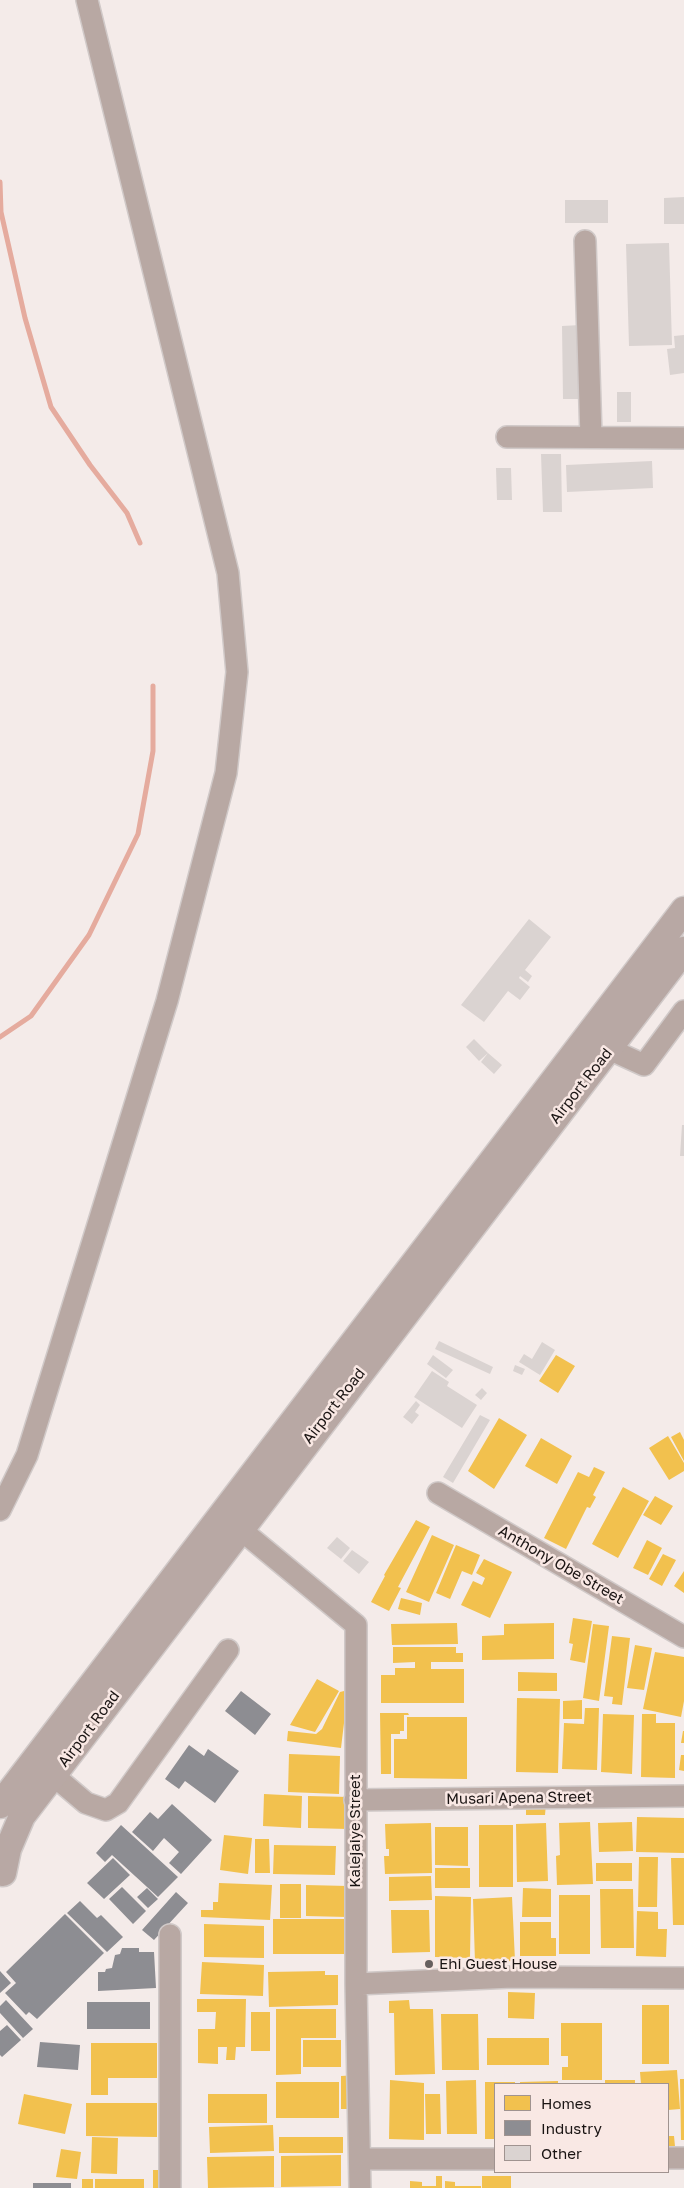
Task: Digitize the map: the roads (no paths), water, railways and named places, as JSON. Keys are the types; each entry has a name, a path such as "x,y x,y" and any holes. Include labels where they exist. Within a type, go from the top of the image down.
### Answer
{"main road":[{"name":"Airport Road","path":"0,1805 684,910"},
{"name":"Airport Road","path":"1,1875 13,1836 22,1816 684,950"}],"street":[{"path":"0,1510 27,1454 166,1001 226,773 237,672 228,573 87,0"},
{"path":"585,242 591,437"},
{"path":"507,438 684,438"},
{"path":"610,1049 644,1065 684,1011"},
{"name":"Anthony Obe Street","path":"438,1493 684,1637"},
{"name":"Kalejaiye Street","path":"240,1529 356,1625 356,1984 360,2188"},
{"path":"53,1775 86,1802 106,1810 118,1803 228,1650"},
{"name":"Musari Apena Street","path":"355,1800 684,1796"},
{"path":"170,1935 170,2188"},
{"path":"356,1984 512,1977 684,1978"},
{"path":"669,2158 684,2158"},
{"path":"360,2160 494,2159"}],"waterway":[{"path":"0,182 1,212 25,318 51,407 90,465 127,513 140,543"},
{"path":"0,1037 31,1016 89,935 138,834 153,751 153,686"}],"place":[{"name":"Ehi Guest House","path":"429,1964"}]}
